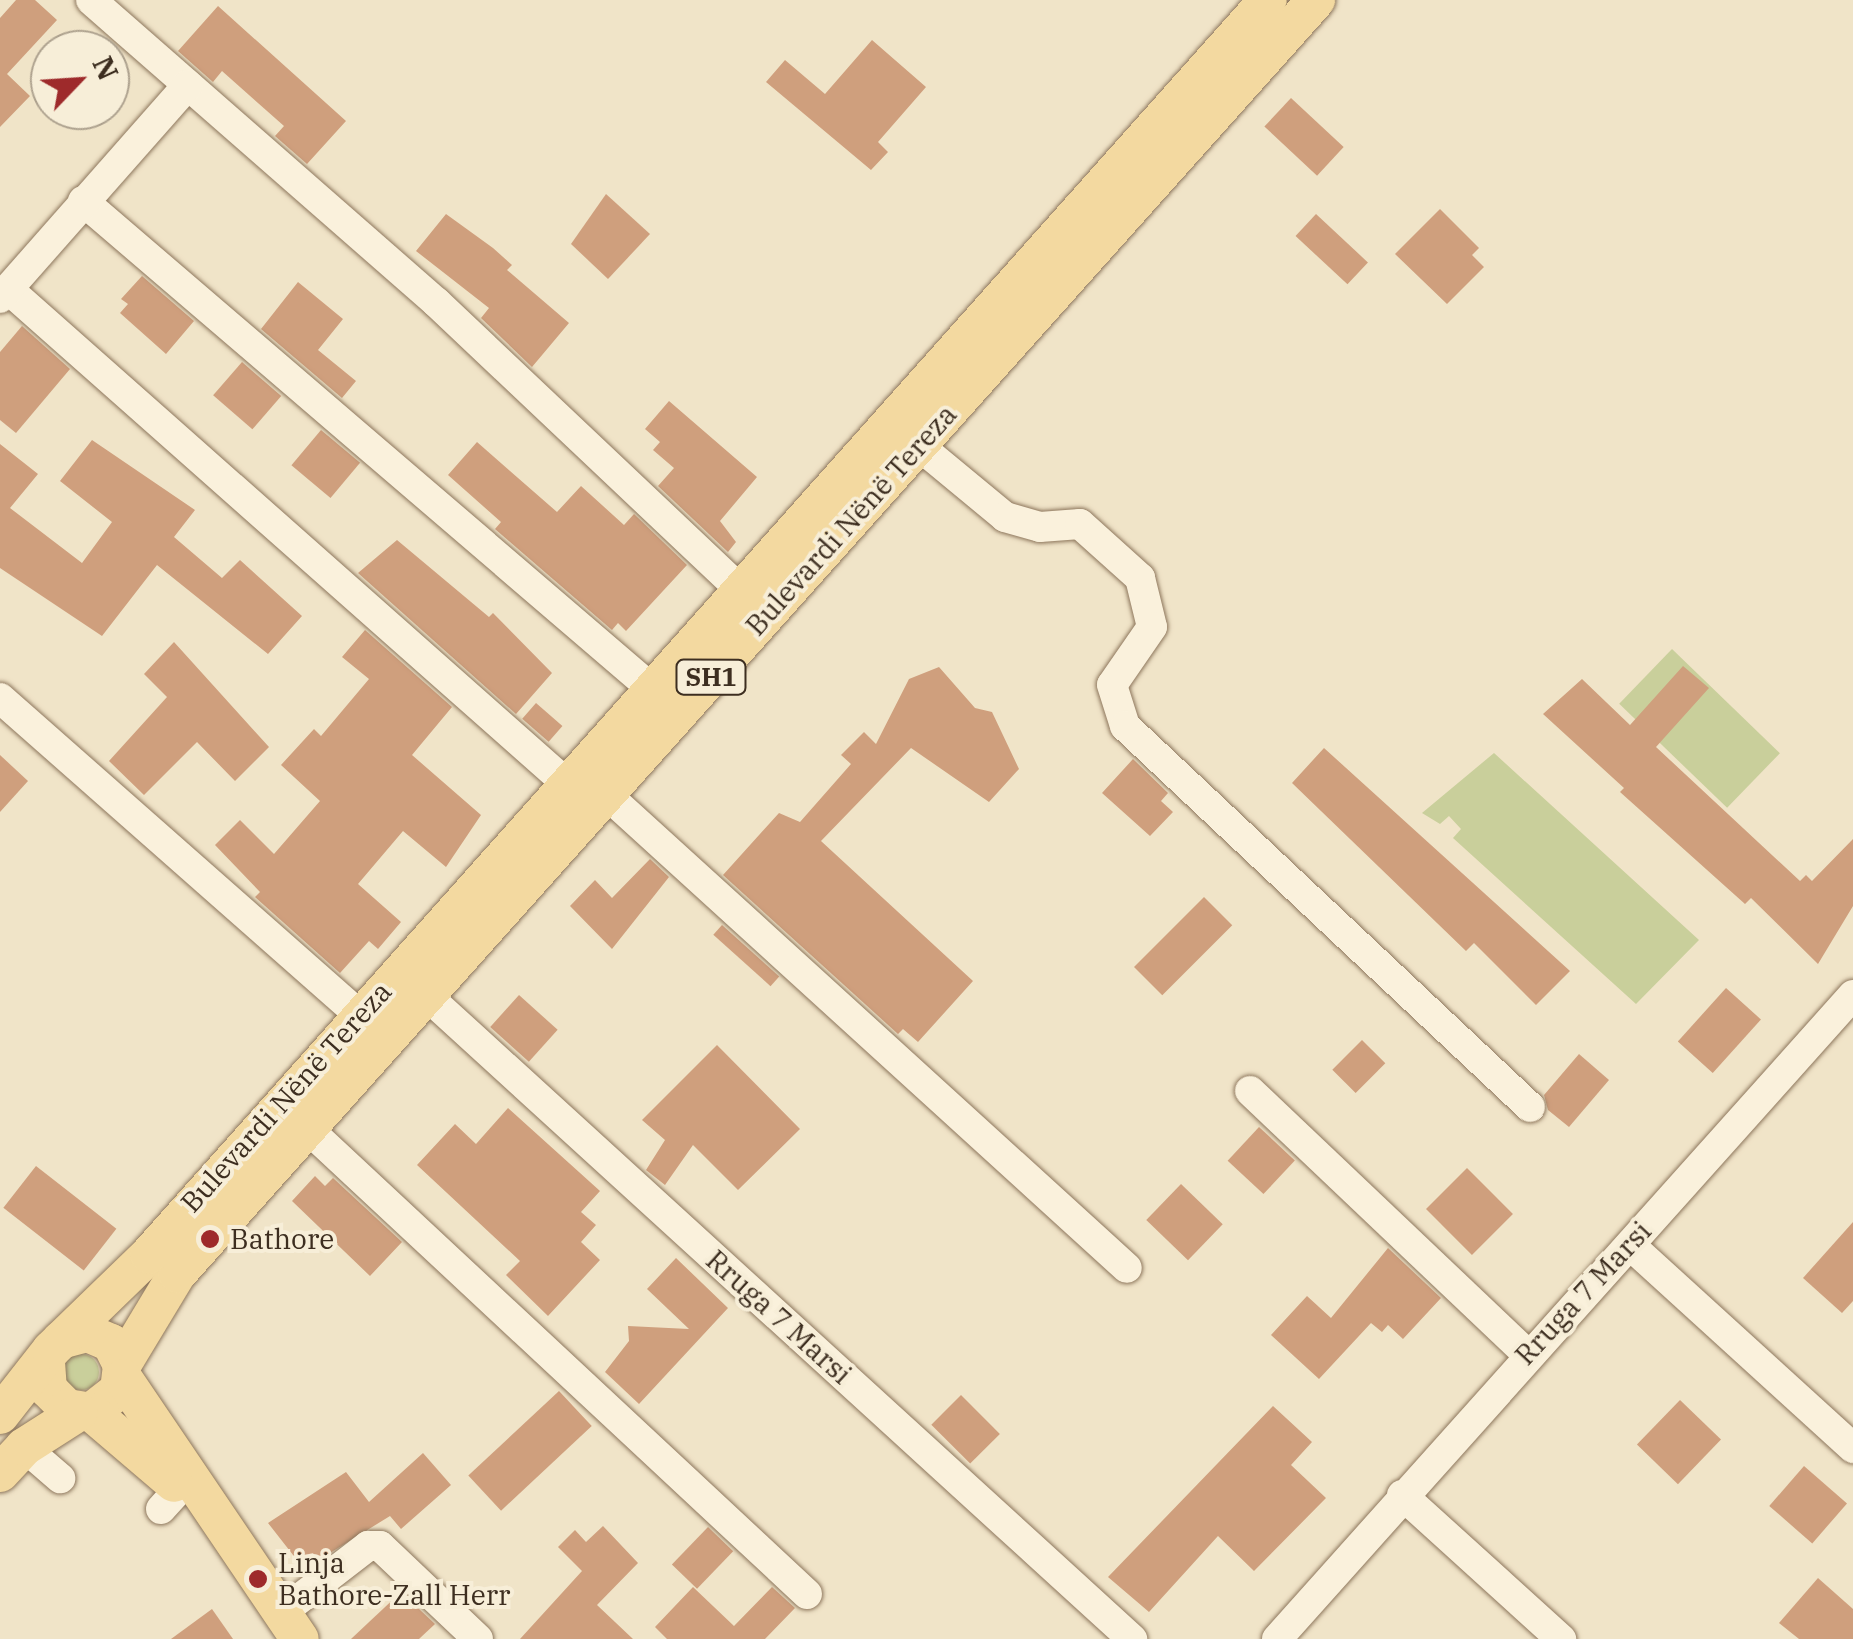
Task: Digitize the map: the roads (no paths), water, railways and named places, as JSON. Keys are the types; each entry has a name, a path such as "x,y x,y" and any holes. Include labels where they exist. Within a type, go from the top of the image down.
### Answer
{"main road":[{"name":"Bulevardi Nënë Tereza","path":"0,1415 53,1351 149,1255 1268,0"},
{"name":"Bulevardi Nënë Tereza","path":"12,1460 85,1412 112,1400 123,1372 177,1274 1316,0"},
{"path":"214,1517 171,1498 85,1412 48,1389 53,1351 100,1336 214,1517 290,1626"}],"street":[{"path":"91,0 436,302 740,589"},
{"path":"188,86 4,293 566,784"},
{"path":"83,202 651,688"},
{"path":"918,445 1005,517 1040,527 1080,524 1140,578 1152,628 1112,684 1125,726 1530,1106"},
{"path":"0,698 359,1015"},
{"path":"606,794 1128,1268"},
{"name":"Rruga 7 Marsi","path":"426,995 1132,1639"},
{"name":"Rruga 7 Marsi","path":"1277,1639 1526,1353 1849,1009"},
{"path":"1250,1091 1526,1353"},
{"path":"308,1129 807,1594"},
{"path":"1630,1245 1853,1448"},
{"path":"12,1460 60,1478"},
{"path":"1402,1495 1561,1639"},
{"path":"290,1626 368,1546 380,1546 478,1639"}],"place":[{"name":"Bathore","path":"210,1239"},
{"name":"Linja Bathore-Zall Herr","path":"258,1579"}]}
